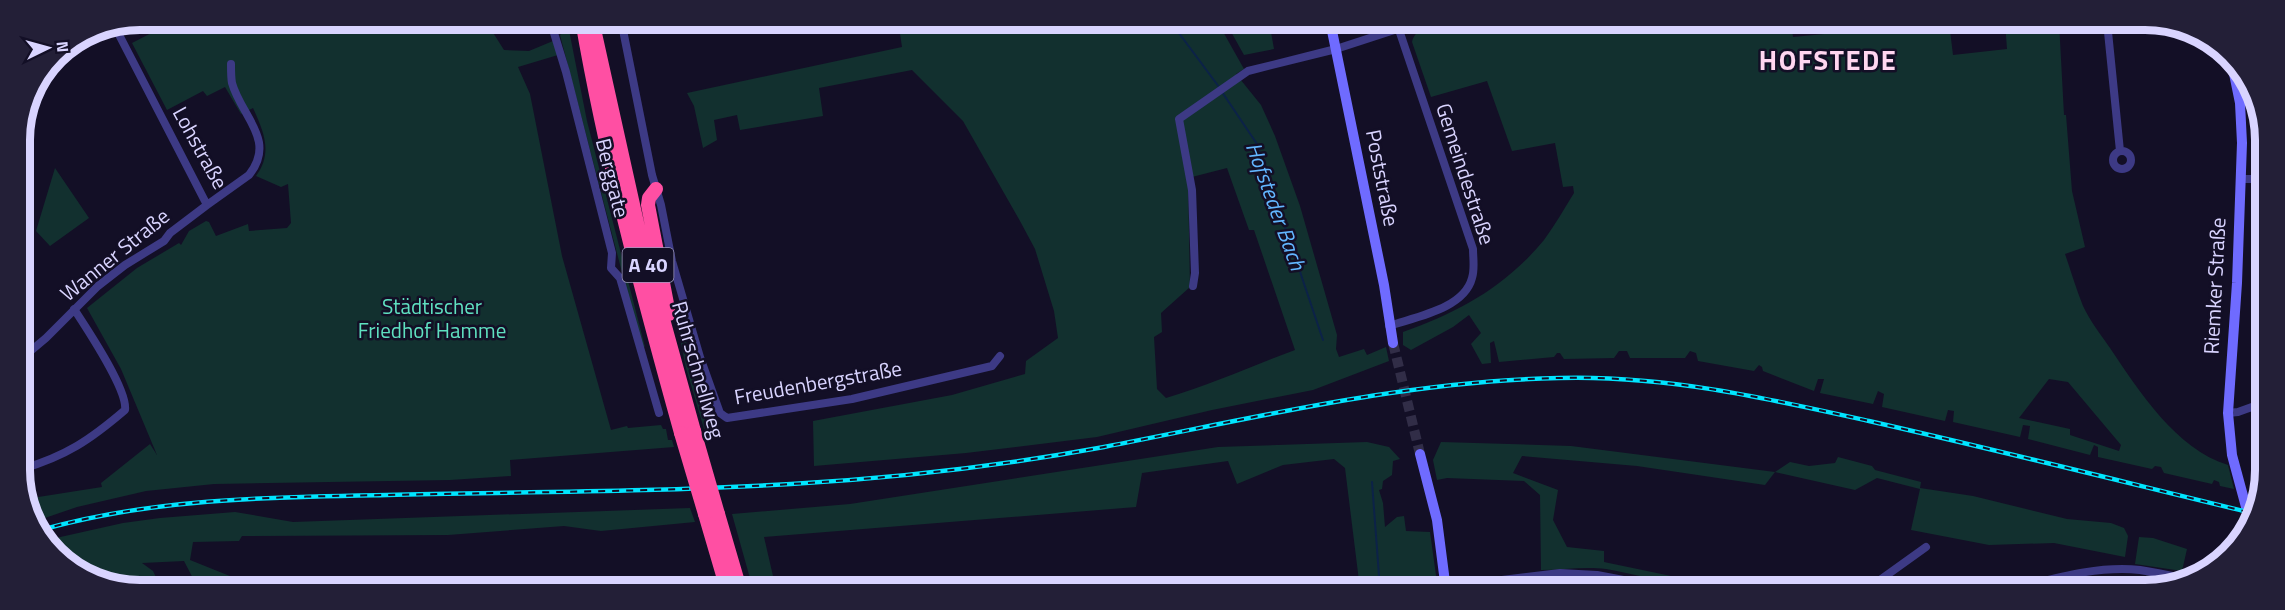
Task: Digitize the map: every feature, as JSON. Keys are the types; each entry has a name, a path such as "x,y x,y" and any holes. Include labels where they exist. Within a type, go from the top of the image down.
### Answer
{"highway":[{"name":"Ruhrschnellweg","path":"584,30 598,108 636,273 712,514 737,580"},
{"name":"Ruhrschnellweg","path":"594,30 624,171 682,390 688,432"},
{"path":"656,189 649,198 648,205 682,390"},
{"name":"Ruhrschnellweg","path":"712,514 725,580"}],"street":[{"name":"Berggate","path":"553,30 612,253 611,268 620,278 659,413"},
{"name":"Freudenbergstraße","path":"623,30 648,159 684,305 720,413 727,418 852,399 992,366 1000,356"},
{"name":"Poststraße","path":"1332,30 1384,285 1393,343"},
{"path":"1193,286 1195,273 1192,190 1179,119 1248,71 1336,49 1384,30"},
{"name":"Gemeindestraße","path":"1389,326 1451,303 1462,296 1473,276 1473,249 1399,30"},
{"path":"2109,30 2120,151"},
{"name":"Lohstraße","path":"118,32 207,205 249,175 255,168 261,152 256,132 232,84 231,64"},
{"name":"Riemker Straße","path":"2234,76 2241,112 2240,179 2236,294 2228,412 2232,455 2247,511"},
{"path":"2240,179 2255,179"},
{"name":"Wanner Straße","path":"30,351 120,268 164,241 170,232 207,205"},
{"path":"30,466 72,450 125,410 126,405 112,371 74,309"},
{"path":"2228,412 2238,412 2255,406"},
{"path":"1420,454 1437,520 1444,580"},
{"path":"1880,580 1926,548"},
{"path":"2050,580 2109,570 2140,570 2170,576"},
{"path":"1506,580 1560,573 1598,575 1624,580"}],"green space":[{"name":"Städtischer Friedhof Hamme","path":"157,30 491,30 504,50 529,51 553,41 558,55 518,67 530,94 562,256 611,430 627,426 628,428 661,425 663,429 666,429 668,440 672,440 674,447 510,460 511,476 450,480 214,484 146,491 77,507 42,519 34,498 102,487 101,483 150,444 157,455 121,369 87,308 137,268 179,243 181,245 189,231 206,221 209,222 216,236 248,224 249,231 287,228 291,223 288,184 281,187 256,176 264,159 265,142 253,108 241,114 225,87 207,96 203,91 167,110 132,43"},
{"path":"569,30 587,121 645,347 630,303 560,35"},
{"path":"899,30 1222,30 1244,69 1236,74 1261,105 1275,136 1300,206 1337,335 1336,349 1339,357 1364,349 1367,355 1386,347 1389,361 1313,390 1212,410 1097,437 966,453 814,466 813,421 952,395 1025,374 1026,361 1058,338 1054,311 1035,249 963,121 912,70 819,88 823,116 740,130 737,115 714,120 717,140 703,148 694,106 687,93 902,47","holes":["1227,168 1249,230 1254,230 1295,350 1166,398 1157,389 1154,337 1162,332 1161,313 1190,287 1188,178"]},
{"path":"1230,30 1271,30 1274,49 1244,55"},
{"path":"1421,30 1792,30 1793,37 1866,30 1950,30 1953,55 2007,49 2006,30 2059,30 2064,115 2066,115 2072,191 2085,247 2065,254 2080,300 2092,322 2146,400 2175,432 2192,446 2228,465 2234,489 2220,486 2219,482 2214,480 2212,484 2164,473 2161,467 2155,466 2152,469 2098,457 2098,447 2094,445 2090,455 2028,439 2030,426 2023,425 2020,437 1953,422 1954,411 1948,410 1945,421 1882,407 1884,394 1878,391 1873,404 1820,393 1824,379 1818,379 1814,391 1763,371 1759,365 1754,371 1698,361 1696,353 1690,351 1685,358 1630,358 1627,351 1619,351 1614,358 1564,359 1560,353 1557,353 1554,357 1499,362 1494,341 1490,343 1491,363 1482,364 1471,344 1481,333 1469,315 1453,327 1411,350 1403,345 1403,332 1462,306 1480,296 1513,271 1544,240 1574,193 1573,186 1563,187 1555,143 1512,151 1487,81 1431,97 1412,42","holes":["2049,379 2068,382 2121,445 2119,451 2070,435 2070,429 2019,418"]},
{"path":"2251,136 2255,136 2255,168 2251,164"},
{"path":"55,168 89,218 50,246 36,231"},
{"path":"671,296 712,420 710,427 704,429 686,368"},
{"path":"1367,442 1389,447 1400,459 1393,461 1392,475 1383,481 1382,489 1379,490 1383,503 1385,527 1397,517 1404,516 1406,531 1430,532 1437,580 1359,580 1345,468 1334,459 1283,465 1237,484 1228,461 1142,473 1136,507 764,537 774,580 750,580 732,514 850,504 1218,447"},
{"path":"1441,442 1571,446 1775,472 1765,485 1637,466 1522,456 1513,473 1558,490 1553,520 1567,547 1604,551 1604,562 1690,580 1662,580 1598,568 1541,570 1540,495 1524,481 1447,478 1437,480 1433,460"},
{"path":"1838,457 1921,482 1920,488 1973,496 2067,519 2111,523 2124,528 2128,536 2125,557 2054,543 1989,545 1911,530 1920,489 1877,478 1855,490 1775,472 1790,462 1809,466 1835,463"},
{"path":"690,508 695,522 601,531 564,526 448,535 242,536 239,541 193,542 190,560 240,580 194,580 184,561 142,563 153,571 157,580 119,578 91,569 62,548 54,538 123,523 235,512 293,522"},
{"path":"2139,537 2153,538 2187,549 2182,571 2135,564"}],"waterway":[{"name":"Hofsteder Bach","path":"1177,30 1219,87"},
{"name":"Hofsteder Bach","path":"1222,92 1257,144 1323,340"},
{"name":"Hofsteder Bach","path":"1372,482 1379,580"}],"tunnel":[{"path":"1393,343 1420,454"}],"railway":[{"path":"47,528 126,511 213,501 300,497 690,489 909,475 1065,454 1273,413 1387,394 1444,386 1559,378 1638,380 1754,396 1917,432 2247,512"}],"district":[{"name":"HOFSTEDE","path":"1828,61"}]}
